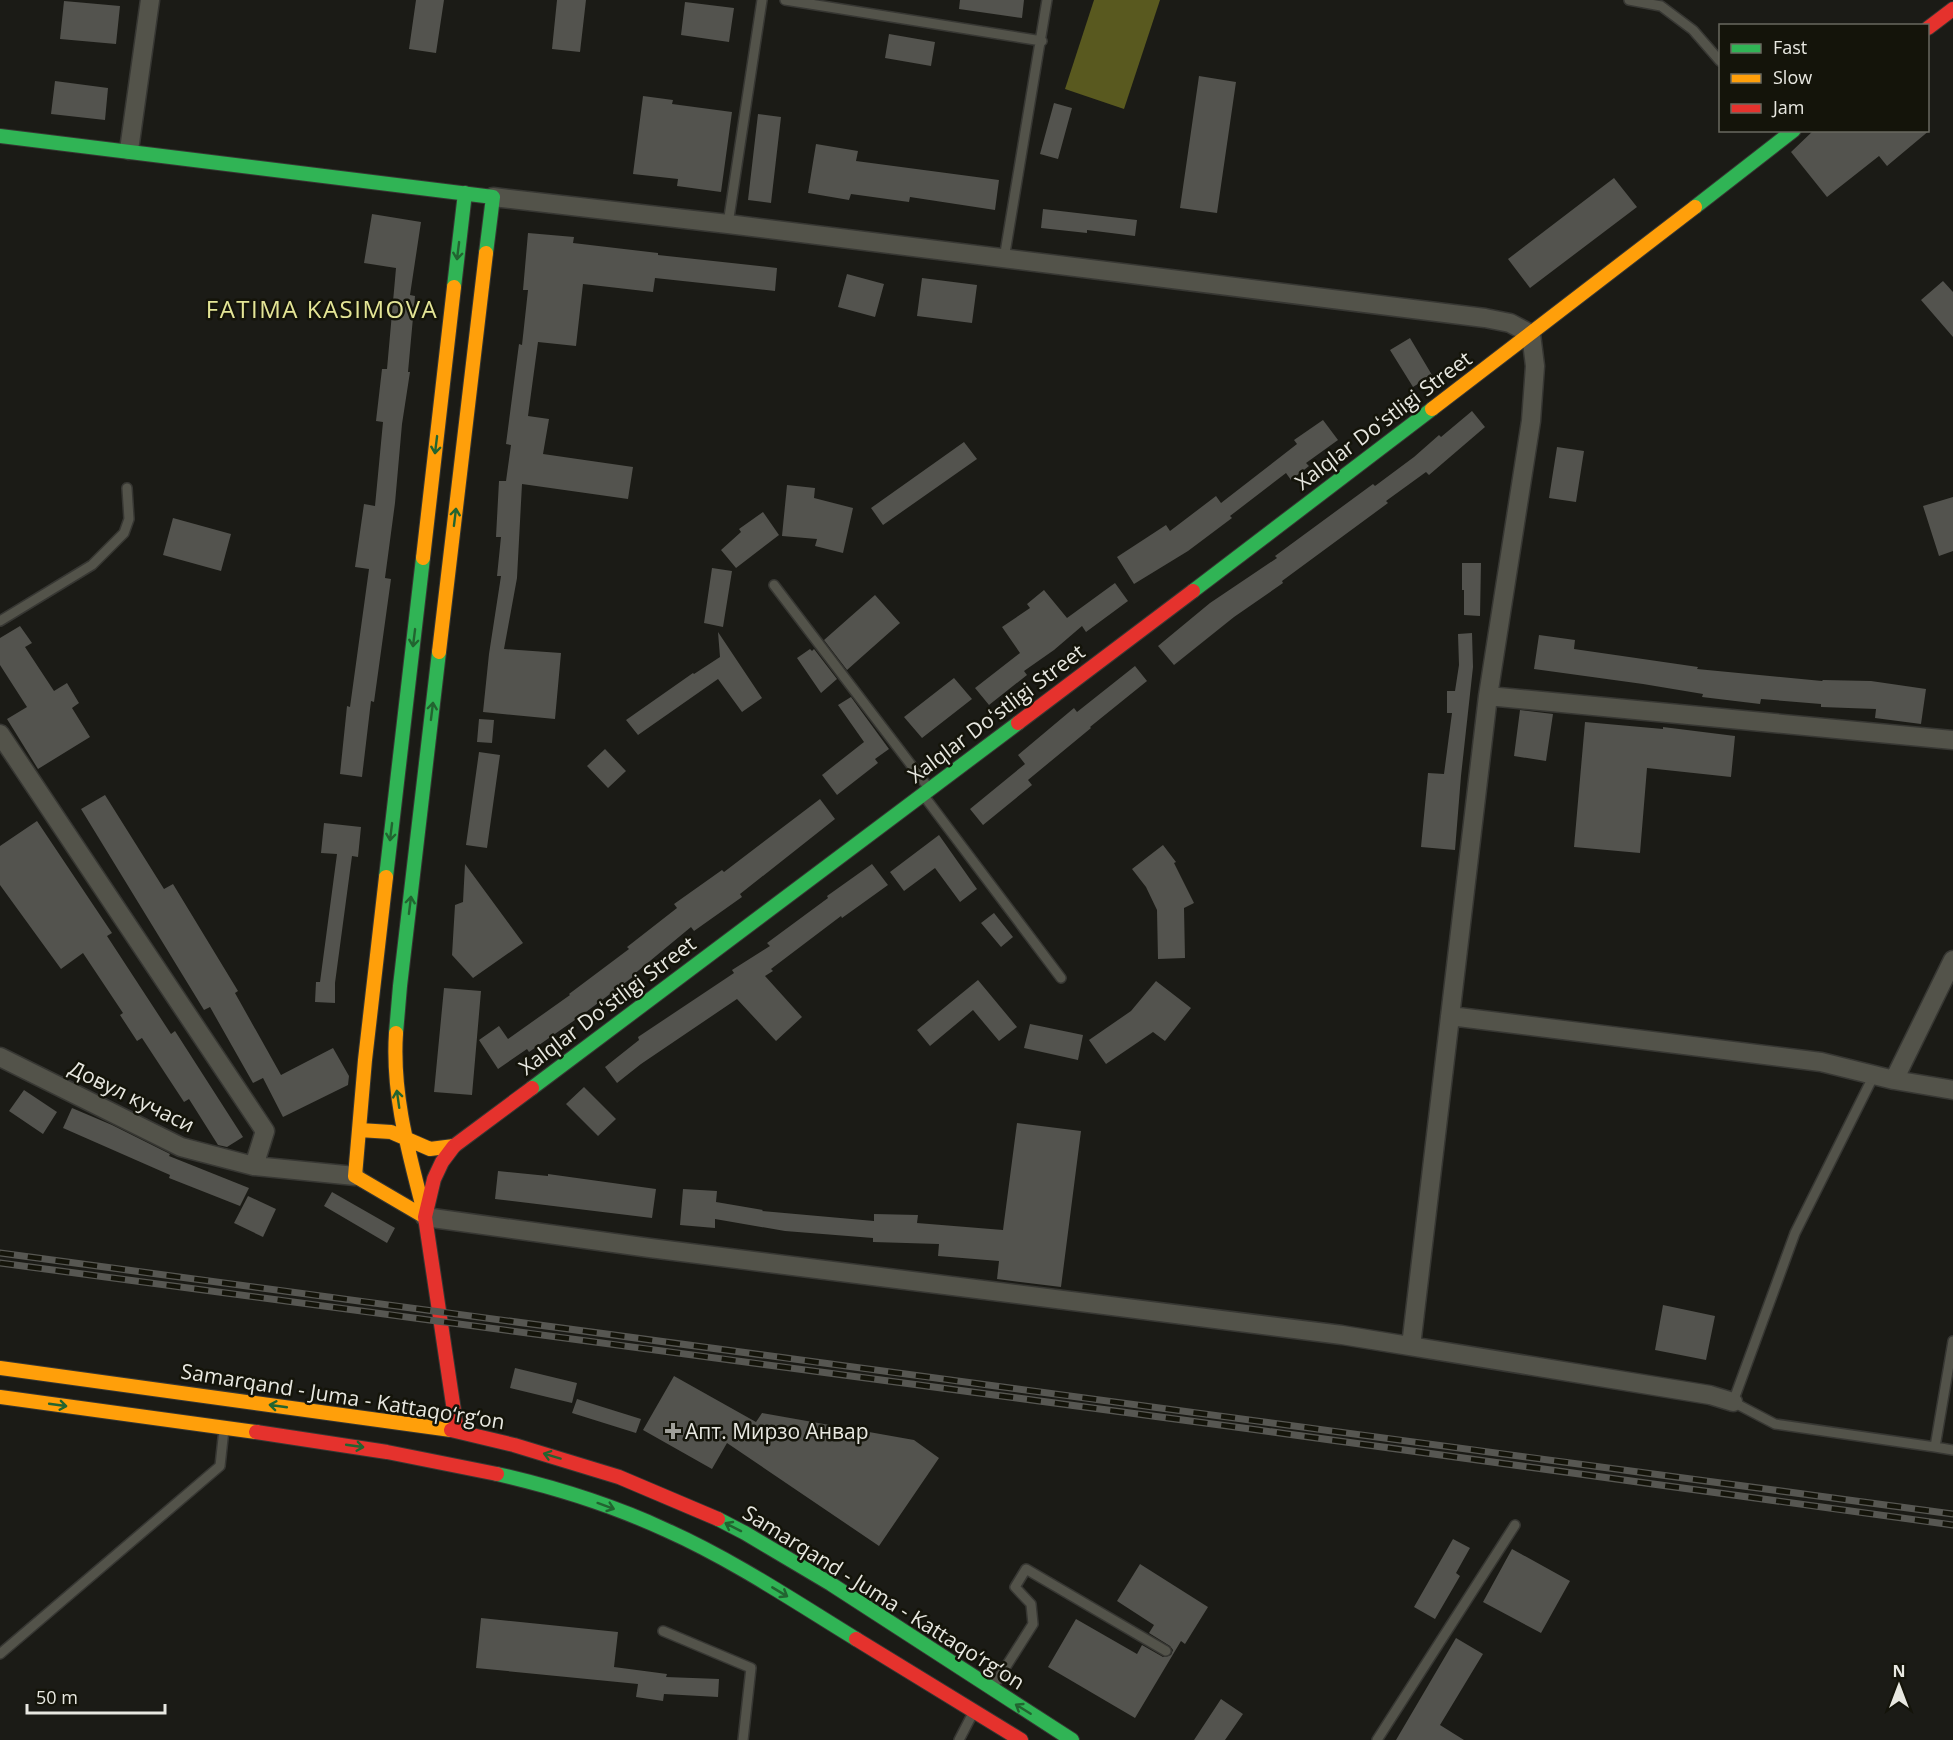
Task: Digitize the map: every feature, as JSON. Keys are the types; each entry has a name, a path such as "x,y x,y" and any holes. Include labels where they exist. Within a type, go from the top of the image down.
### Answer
{"main road":[{"path":"1929,27 1953,9"},
{"name":"Xalqlar Doʻstligi Street","path":"457,1431 425,1217 429,1190 439,1166 454,1146 1531,334 1787,132"},
{"path":"0,136 493,196 400,986 396,1083 411,1178 425,1217"},
{"path":"355,1176 465,193"},
{"path":"359,1130 390,1132 430,1149 454,1146"},
{"path":"411,1178 439,1166"},
{"path":"355,1176 386,1177"},
{"path":"355,1176 425,1217"},
{"name":"Samarqand - Juma - Kattaqo‘rg‘on","path":"0,1368 457,1431 514,1444 619,1477 703,1512 745,1533 831,1584 1072,1740"},
{"path":"0,1397 371,1448 464,1464 534,1482 602,1504 684,1538 744,1570 1021,1740"}],"street":[{"path":"129,150 150,0"},
{"path":"493,196 1485,318 1510,322 1531,334 1535,366 1531,421 1488,696 1411,1346"},
{"path":"1488,696 1953,740"},
{"path":"0,734 265,1131 254,1166"},
{"path":"1894,1080 1953,960"},
{"path":"1450,1016 1821,1062 1894,1080 1953,1090"},
{"name":"Довул кучаси","path":"0,1057 181,1147 254,1166 355,1176"},
{"path":"425,1217 650,1248 1307,1330 1710,1395 1733,1402"}],"lane":[{"path":"728,224 762,0"},
{"path":"786,0 1042,41"},
{"path":"1004,259 1047,0"},
{"path":"1629,0 1652,2 1661,6 1693,30 1719,60"},
{"path":"0,621 92,565 124,533 129,519 127,488"},
{"path":"774,585 1061,978"},
{"path":"1874,1075 1796,1233 1733,1402 1775,1424 1953,1450"},
{"path":"1935,1447 1953,1341"},
{"path":"0,1654 220,1466 225,1427"},
{"path":"1377,1740 1515,1525"},
{"path":"992,1690 1033,1624 1031,1604 1015,1587 1026,1569 1166,1651"},
{"path":"663,1631 751,1668 743,1740"},
{"path":"958,1740 975,1711"}],"shaded area":[{"path":"1094,0 1160,0 1124,109 1065,89"}],"building":[{"path":"416,0 444,0 436,53 409,49"},
{"path":"557,0 586,0 580,52 552,49"},
{"path":"960,0 1024,0 1022,18 959,9"},
{"path":"64,1 120,6 116,44 60,39"},
{"path":"685,2 734,8 729,42 681,35"},
{"path":"889,34 935,42 931,66 885,58"},
{"path":"1199,76 1236,82 1217,213 1180,208"},
{"path":"55,81 108,88 105,120 51,114"},
{"path":"643,96 673,100 672,104 732,112 721,192 677,186 678,179 633,174"},
{"path":"1054,103 1072,108 1058,159 1040,154"},
{"path":"758,114 781,117 771,203 748,200"},
{"path":"1812,132 1928,132 1887,166 1879,156 1827,197 1791,152"},
{"path":"816,144 858,151 856,161 999,180 995,210 910,197 909,202 851,194 849,200 808,193"},
{"path":"1614,178 1637,207 1530,288 1508,259"},
{"path":"1043,209 1137,220 1135,236 1087,230 1087,233 1041,228"},
{"path":"372,214 421,222 410,295 415,296 408,372 410,372 385,578 391,579 374,702 371,701 362,777 340,774 347,706 350,707 369,569 355,567 364,504 375,506 383,422 376,421 382,369 387,369 396,268 364,263"},
{"path":"528,233 574,237 573,243 658,253 658,255 777,268 775,291 655,278 653,292 583,284 576,346 538,342 528,416 549,419 543,454 633,467 628,499 522,484 517,578 504,649 561,653 555,719 483,712 501,576 497,576 501,537 496,537 499,481 506,481 511,445 506,444 519,344 522,345 528,290 523,290"},
{"path":"847,274 884,284 875,317 838,307"},
{"path":"922,278 977,285 972,323 917,316"},
{"path":"1943,281 1953,292 1953,337 1921,300"},
{"path":"1410,338 1432,375 1413,387 1390,350"},
{"path":"1472,411 1485,427 1429,475 1426,472 1386,501 1388,503 1282,581 1283,583 1234,617 1174,665 1158,646 1210,603 1277,558 1275,556 1373,484 1375,486"},
{"path":"1323,420 1338,440 1306,463 1309,466 1291,480 1286,473 1188,551 1134,584 1117,557 1166,525 1170,531 1216,496 1221,503 1297,444 1294,440"},
{"path":"964,442 977,459 883,525 871,508"},
{"path":"1557,447 1584,451 1576,502 1549,498"},
{"path":"787,485 815,488 814,498 853,508 843,553 815,546 817,539 782,536"},
{"path":"1953,497 1953,551 1939,556 1923,506"},
{"path":"763,512 779,535 736,568 721,550 741,532 739,529"},
{"path":"173,518 231,534 221,571 163,555"},
{"path":"1462,563 1481,563 1480,616 1464,615"},
{"path":"712,568 732,571 723,627 704,623"},
{"path":"1115,583 1128,601 1086,632 1082,626 1024,671 1027,675 989,705 975,688 1020,653 1002,627 1030,608 1027,604 1044,590 1067,618"},
{"path":"875,595 900,623 847,670 824,640"},
{"path":"20,626 32,643 25,647 54,691 67,683 79,703 72,708 90,737 38,769 7,719 27,707 0,665 0,638"},
{"path":"718,632 762,698 742,712 718,679 638,735 626,720 720,657"},
{"path":"1472,633 1473,667 1455,850 1421,847 1428,773 1444,774 1452,713 1447,713 1447,691 1455,691 1459,665 1458,634"},
{"path":"1539,635 1575,640 1574,649 1698,667 1697,669 1822,681 1871,681 1926,689 1921,724 1875,718 1876,709 1821,707 1821,704 1761,699 1760,704 1702,697 1703,694 1534,669"},
{"path":"810,649 812,651 814,649 837,679 821,693 797,658"},
{"path":"1135,666 1147,681 1028,780 1032,785 983,825 970,809 1025,764 1018,755 1074,708 1077,712"},
{"path":"954,678 972,699 922,738 904,717"},
{"path":"851,697 889,749 875,759 878,763 837,795 822,775 864,742 838,705"},
{"path":"1520,710 1553,714 1546,761 1514,756"},
{"path":"479,719 494,720 492,743 477,742"},
{"path":"1585,722 1663,729 1663,727 1735,736 1731,777 1647,768 1640,853 1574,847"},
{"path":"605,749 626,771 608,788 587,766"},
{"path":"479,752 500,755 487,848 466,845"},
{"path":"105,795 164,889 173,884 238,991 235,993 281,1075 333,1048 349,1076 348,1085 283,1117 263,1078 253,1083 210,1007 204,1010 81,809"},
{"path":"820,799 835,819 740,894 742,897 694,931 691,927 634,976 582,1015 529,1052 527,1049 498,1069 479,1040 499,1026 508,1039 629,949 627,947 677,908 674,904 722,870 724,872"},
{"path":"37,821 112,933 107,936 171,1034 175,1031 243,1137 227,1147 218,1145 189,1099 184,1102 142,1038 137,1041 120,1015 123,1013 83,953 61,969 0,885 0,846"},
{"path":"324,823 361,827 358,857 352,856 335,983 335,1003 315,1002 316,982 320,982 337,854 321,853"},
{"path":"939,835 977,889 960,902 935,868 904,891 890,872"},
{"path":"1163,845 1176,862 1174,863 1194,903 1184,908 1185,958 1158,959 1157,910 1146,887 1132,869"},
{"path":"465,864 523,943 473,978 452,955 455,905 463,902"},
{"path":"872,864 888,885 842,918 841,916 765,976 802,1017 776,1041 737,999 641,1064 617,1083 605,1067 639,1040 638,1037 734,973 732,970 770,946 767,943"},
{"path":"994,913 1013,937 1001,947 981,923"},
{"path":"978,980 1017,1027 999,1041 973,1010 930,1046 917,1030"},
{"path":"1156,981 1191,1008 1165,1041 1153,1032 1106,1064 1089,1040 1131,1011"},
{"path":"444,988 481,991 472,1095 434,1092"},
{"path":"1030,1024 1083,1035 1078,1060 1024,1048"},
{"path":"584,1087 616,1119 598,1136 566,1104"},
{"path":"24,1090 57,1112 43,1134 9,1111"},
{"path":"72,1108 112,1125 170,1154 169,1156 249,1188 240,1206 169,1178 170,1175 63,1128"},
{"path":"1017,1123 1081,1131 1061,1287 997,1279 999,1261 938,1256 939,1244 873,1242 873,1238 785,1231 715,1219 715,1228 680,1225 683,1189 717,1191 716,1202 762,1211 874,1221 874,1214 918,1215 917,1223 1003,1230"},
{"path":"498,1171 548,1176 548,1174 656,1189 652,1218 495,1199"},
{"path":"332,1192 395,1228 387,1243 324,1206"},
{"path":"248,1196 276,1209 263,1237 234,1223"},
{"path":"1663,1305 1715,1316 1706,1360 1655,1350"},
{"path":"515,1368 577,1383 572,1403 510,1388"},
{"path":"674,1376 756,1422 762,1413 914,1440 939,1458 879,1546 727,1443 712,1469 643,1430"},
{"path":"577,1399 641,1419 636,1433 572,1413"},
{"path":"1453,1539 1470,1548 1456,1573 1460,1576 1435,1619 1414,1607"},
{"path":"1512,1549 1570,1581 1541,1633 1483,1602"},
{"path":"1140,1564 1208,1607 1185,1644 1181,1641 1135,1718 1048,1667 1076,1619 1137,1654 1142,1645 1163,1657 1171,1655 1173,1650 1170,1646 1149,1633 1154,1625 1117,1601"},
{"path":"481,1618 618,1632 614,1667 667,1674 666,1677 719,1679 718,1697 664,1694 663,1701 636,1697 638,1684 476,1668"},
{"path":"1456,1638 1483,1654 1440,1725 1464,1740 1396,1740"},
{"path":"1221,1699 1243,1714 1225,1740 1194,1740"}],"railway":[{"path":"0,1253 1953,1514"},
{"path":"0,1263 1953,1525"}],"traffic: fast":[{"path":"1695,207 1791,132"},
{"path":"0,136 493,197 486,253"},
{"path":"454,287 465,193"},
{"path":"1193,591 1432,409"},
{"path":"386,877 423,558"},
{"path":"396,1033 439,652"},
{"path":"532,1088 1018,723"},
{"path":"497,1474 583,1498 666,1530 739,1568 856,1639"},
{"path":"718,1519 831,1584 1072,1740"}],"traffic: slow":[{"path":"1432,409 1695,207"},
{"path":"439,652 486,253"},
{"path":"423,558 454,287"},
{"path":"386,877 365,1060 355,1176 425,1217"},
{"path":"396,1033 396,1078 402,1122 423,1208"},
{"path":"359,1130 391,1132 430,1149 454,1146"},
{"path":"0,1368 451,1430"},
{"path":"0,1397 256,1432"}],"traffic: jam":[{"path":"1929,27 1953,9"},
{"path":"1018,723 1193,591"},
{"path":"457,1431 425,1217 434,1179 442,1162 454,1146 532,1088"},
{"path":"451,1430 514,1445 619,1477 718,1519"},
{"path":"256,1432 387,1452 497,1474"},
{"path":"856,1639 1021,1740"}],"place":[{"name":"Апт. Мирзо Анвар","path":"673,1431"}],"district":[{"name":"FATIMA KASIMOVA","path":"322,308"}]}
